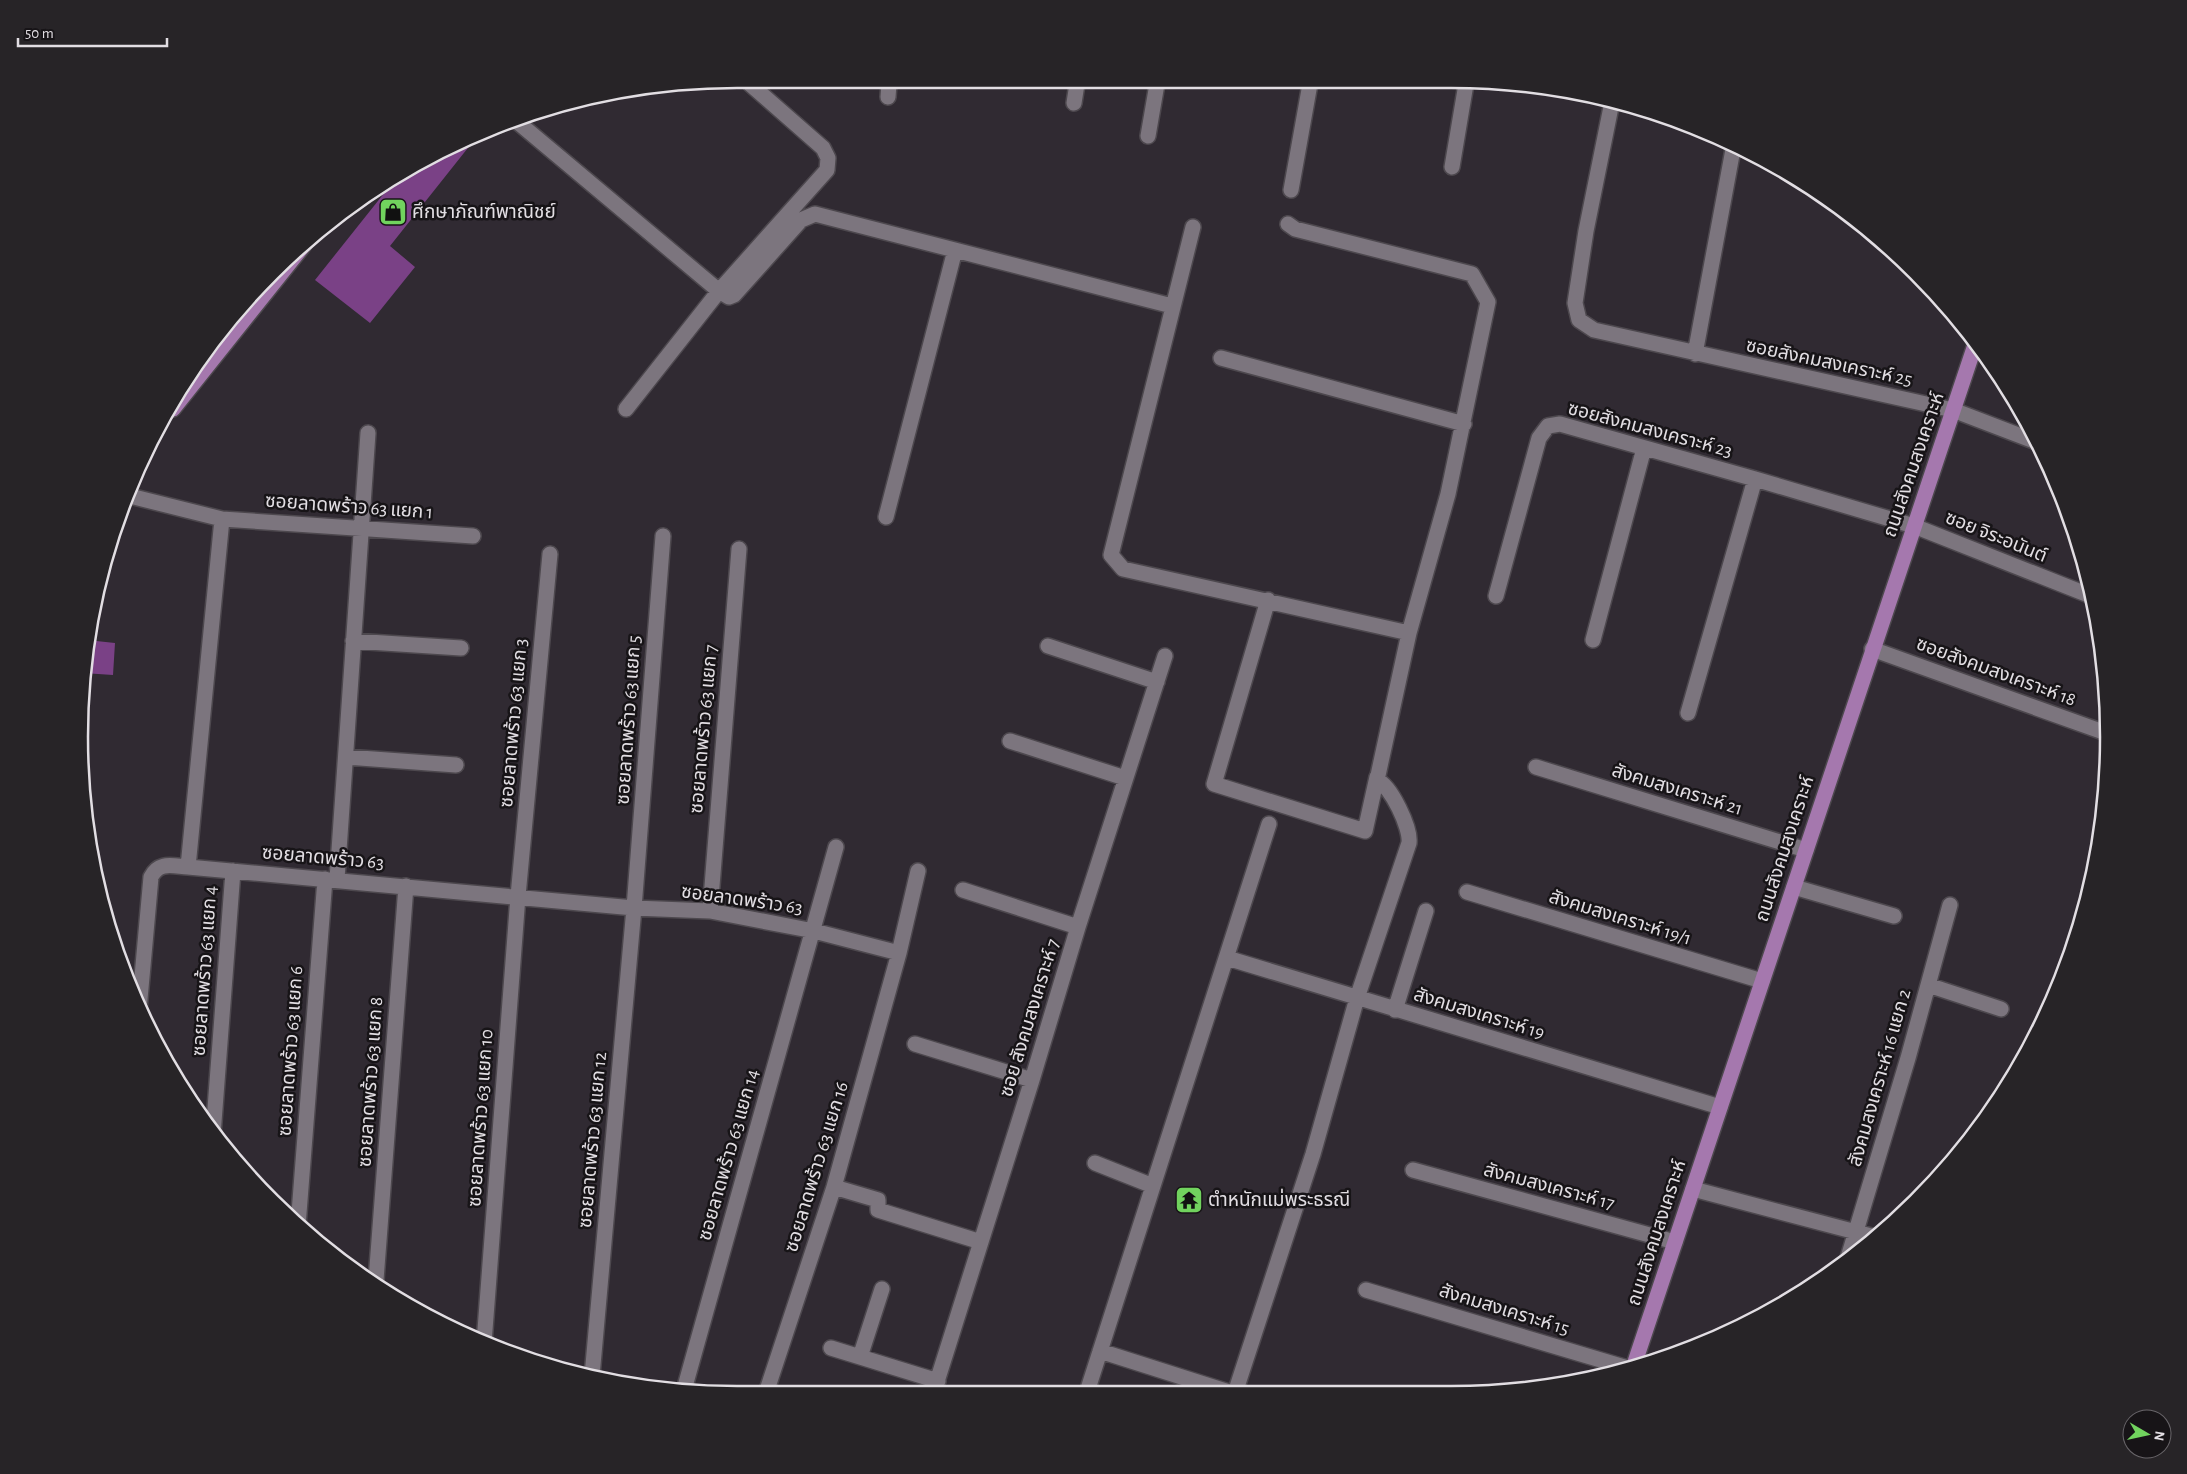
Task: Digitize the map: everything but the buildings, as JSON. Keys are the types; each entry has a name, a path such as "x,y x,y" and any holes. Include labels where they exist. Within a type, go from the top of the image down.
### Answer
{"main road":[{"path":"192,385 274,282"},
{"name":"ถนนสังคมสงเคราะห์","path":"1635,1359 1973,352"}],"street":[{"path":"626,409 719,291 827,170 828,158 824,148 755,88"},
{"path":"1074,103 1076,88"},
{"path":"1148,136 1156,88"},
{"path":"1291,190 1309,88"},
{"path":"1452,167 1465,88"},
{"name":"ซอยสังคมสงเคราะห์ 25","path":"1611,108 1586,231 1575,303 1579,320 1594,330 1953,410 2026,438"},
{"path":"521,125 719,291 729,297 734,295 801,220 815,214 1172,306"},
{"path":"1695,354 1733,152"},
{"path":"1268,600 1214,784 1364,831 1409,632 1438,532 1464,424 1488,302 1472,274 1295,229 1288,224"},
{"path":"1193,227 1111,555 1123,569 1409,632"},
{"path":"886,517 955,250"},
{"path":"1221,358 1464,424"},
{"name":"ซอยสังคมสงเคราะห์ 23","path":"1496,596 1539,438 1548,426 1560,424 1914,526"},
{"name":"ซอยลาดพร้าว 63 แยก 6","path":"299,1216 331,879 346,757 360,528 368,433"},
{"path":"1593,640 1644,448"},
{"path":"1688,713 1756,479"},
{"path":"134,497 222,518 188,867"},
{"name":"ซอยลาดพร้าว 63 แยก 1","path":"222,518 473,536"},
{"name":"ซอย จิระอนันต์","path":"1914,526 2083,593"},
{"name":"ซอยลาดพร้าว 63 แยก 5","path":"634,908 663,536"},
{"name":"ซอยลาดพร้าว 63 แยก 7","path":"710,911 739,549"},
{"name":"ซอยลาดพร้าว 63 แยก 3","path":"518,896 550,554"},
{"path":"353,642 461,648"},
{"path":"1048,646 1157,682"},
{"name":"ซอยสังคมสงเคราะห์ 18","path":"1872,649 2100,731"},
{"name":"ซอย สังคมสงเคราะห์ 7","path":"936,1386 1078,927 1165,656"},
{"path":"1010,740 1126,778"},
{"path":"346,757 456,765"},
{"name":"สังคมสงเคราะห์ 21","path":"1536,767 1806,850"},
{"path":"1235,1386 1313,1154 1357,998 1409,843 1410,834 1394,798 1376,780 1377,777"},
{"path":"1089,1386 1269,824"},
{"name":"ซอยลาดพร้าว 63 แยก 14","path":"686,1384 836,847"},
{"name":"ซอยลาดพร้าว 63","path":"140,994 151,877 155,869 162,866 331,879 634,908 710,911 814,931 899,953"},
{"name":"ซอยลาดพร้าว 63 แยก 4","path":"214,1121 232,871"},
{"name":"ซอยลาดพร้าว 63 แยก 16","path":"768,1386 834,1187 899,953 918,871"},
{"name":"ซอยลาดพร้าว 63 แยก 8","path":"376,1277 406,886"},
{"path":"1794,887 1894,916"},
{"path":"963,890 1078,927"},
{"name":"สังคมสงเคราะห์ 19/1","path":"1467,892 1762,982"},
{"name":"ซอยลาดพร้าว 63 แยก 10","path":"485,1335 518,896"},
{"name":"สังคมสงเคราะห์ 16 แยก 2","path":"1851,1247 1908,1058 1950,906"},
{"name":"ซอยลาดพร้าว 63 แยก 12","path":"593,1370 634,908"},
{"path":"1395,1010 1426,912"},
{"name":"สังคมสงเคราะห์ 19","path":"1227,958 1720,1107"},
{"path":"1928,985 2001,1008"},
{"path":"915,1044 1032,1080"},
{"path":"1095,1162 1153,1186"},
{"name":"สังคมสงเคราะห์ 17","path":"1413,1170 1675,1242"},
{"path":"834,1187 878,1200 878,1210 981,1242"},
{"path":"1693,1189 1866,1235"},
{"path":"860,1357 882,1289"},
{"name":"สังคมสงเคราะห์ 15","path":"1366,1290 1618,1364"},
{"path":"831,1348 936,1386"},
{"path":"1100,1351 1214,1386"}],"place":[{"name":"ศึกษาภัณฑ์พาณิชย์","path":"393,212"},
{"name":"ตำหนักแม่พระธรณี","path":"1189,1200"}]}
